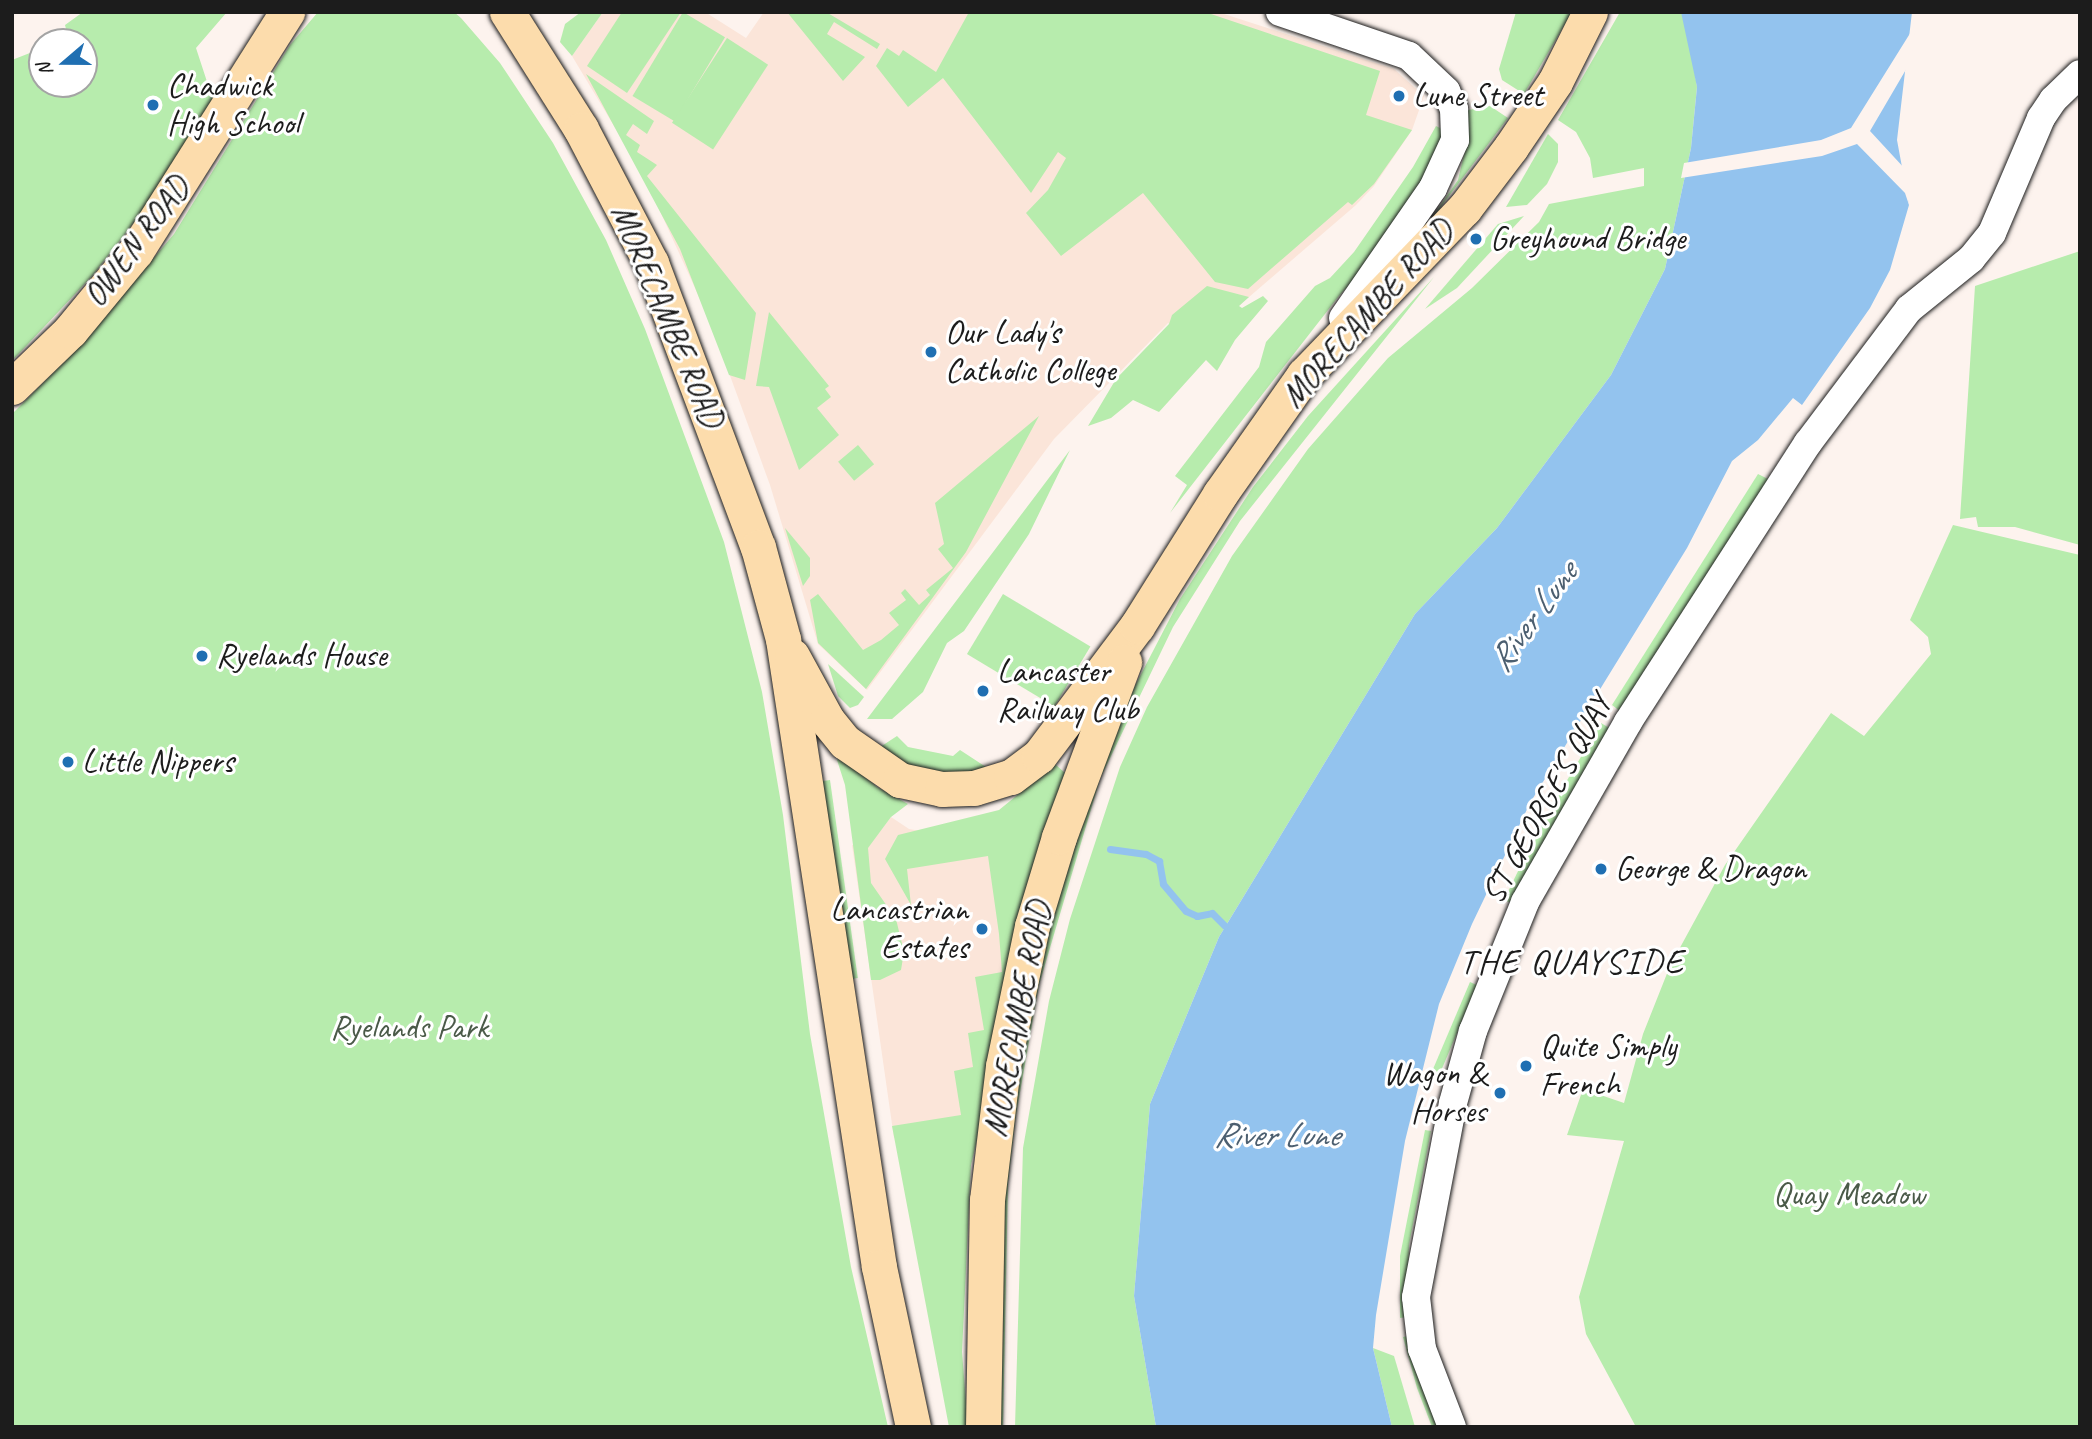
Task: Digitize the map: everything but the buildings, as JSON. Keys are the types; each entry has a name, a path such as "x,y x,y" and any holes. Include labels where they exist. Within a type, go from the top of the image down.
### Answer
{"main road":[{"path":"486,12 556,90"},
{"name":"MORECAMBE ROAD","path":"507,12 614,188 668,301 758,547 783,639 878,1267 913,1427"},
{"name":"MORECAMBE ROAD","path":"783,639 827,720 845,742 900,780 942,789 974,788 1011,777 1040,756 1137,626 1220,494 1304,374 1464,209 1511,147 1555,82 1590,12"},
{"name":"OWEN ROAD","path":"12,387 70,331 136,251 288,15"},
{"name":"MORECAMBE ROAD","path":"983,1427 987,1200 1003,1066 1032,926 1059,837 1137,626"}],"street":[{"path":"1280,12 1409,56 1437,82 1454,109 1455,140 1433,188 1304,374"},
{"name":"ST GEORGE'S QUAY","path":"1452,1427 1422,1349 1416,1297 1453,1103 1474,1031 1514,927 1628,722 1808,443 1909,309 1971,259 1992,233 2041,118 2053,100 2080,74"}],"shaded area":[{"name":"Our Lady's Catholic College","path":"603,12 705,12 746,38 764,12 1218,12 1394,69 1424,96 1412,130 1374,186 1356,205 1192,346 1168,323 1054,439 867,690 818,644 770,485 710,321 644,176 572,56"},
{"path":"891,817 909,829 1030,850 972,1126 894,1138 852,845 868,847"}],"green space":[{"path":"83,12 227,12 196,48 213,100 149,203 93,275 12,361 12,60 28,54 28,98 98,98 98,28 66,28 65,25"},
{"name":"Ryelands Park","path":"318,12 454,12 461,18 500,63 553,143 606,240 645,329 724,542 762,692 783,815 810,1034 851,1267 888,1427 12,1427 12,414 74,352 174,234 290,45"},
{"path":"581,12 603,12 572,56 560,42 565,24"},
{"path":"622,12 681,12 627,93 587,66"},
{"path":"683,12 725,37 675,121 633,96"},
{"path":"787,12 826,12 880,44 877,49 834,22 827,34 865,57 843,81"},
{"path":"969,12 1205,12 1380,71 1366,115 1412,130 1374,184 1352,205 1348,202 1248,289 1215,282 1143,193 1061,256 1026,213 1048,190 1066,158 1058,152 1031,193 943,78 908,107 876,66 887,48 899,56 903,50 936,72"},
{"path":"1516,12 1572,12 1524,94 1502,80 1499,69"},
{"path":"1620,12 1681,12 1687,23 1697,87 1691,148 1665,269 1611,375 1497,528 1415,614 1219,937 1150,1104 1134,1296 1156,1427 1015,1427 1023,1148 1049,1001 1070,919 1120,767 1147,707 1232,556 1308,449 1388,358 1472,288 1539,222 1549,204 1644,186 1644,168 1593,178 1590,158 1576,132 1558,120"},
{"path":"727,38 768,65 713,149 672,123"},
{"path":"586,74 654,121 647,134 633,124 626,135 640,145 637,152 657,165 647,176 756,313 745,380 729,375 680,249"},
{"path":"1490,106 1508,118 1424,229 1458,180 1466,146 1463,111"},
{"path":"1436,126 1442,129 1441,152 1381,250 1339,296 1170,513 1187,485 1175,476 1259,367 1266,342 1315,286 1330,278 1354,252 1413,167"},
{"path":"1548,134 1558,144 1558,162 1547,184 1527,205 1506,207"},
{"path":"1524,216 1457,288 1425,309 1498,224"},
{"path":"2080,251 2080,545 2015,527 1978,527 1976,517 1960,519 1975,286"},
{"path":"1434,277 1240,521 1173,627 1100,779 1039,985 1016,1115 1008,1183 1003,1427 997,1427 1005,1147 1052,905 1125,705 1180,599 1253,487 1308,416"},
{"path":"1207,286 1249,297 1239,306 1242,308 1263,296 1268,301 1235,340 1217,371 1206,360 1159,412 1133,400 1111,418 1088,426 1116,379 1169,324 1172,315"},
{"path":"769,312 829,386 825,389 831,397 817,408 839,435 799,470 769,387 756,386"},
{"path":"1039,416 966,552 866,689 818,643 810,600 818,594 863,650 881,640 899,625 889,613 906,600 901,593 905,589 919,605 930,595 926,590 953,568 938,549 944,544 935,503"},
{"path":"858,445 874,464 854,481 838,462"},
{"path":"1070,450 1029,534 964,631 947,643 923,692 892,719 867,719"},
{"path":"1758,474 1770,480 1621,712 1612,705"},
{"name":"Quay Meadow","path":"1953,525 2080,555 2080,1427 1636,1427 1586,1334 1579,1297 1624,1141 1567,1135 1583,1089 1624,1103 1643,1034 1670,966 1725,865 1831,713 1864,736 1931,654 1928,637 1910,620"},
{"path":"785,528 810,558 810,576 803,586"},
{"path":"1003,594 1090,647 1054,707 967,654"},
{"path":"828,664 864,697 858,705 850,708 838,696"},
{"path":"1601,723 1611,729 1511,903 1504,900 1540,826"},
{"path":"897,736 908,747 953,756 960,750 986,767 985,771 926,774 874,751"},
{"path":"842,756 877,787 908,804 891,817 868,848 871,883 896,919 904,952 901,970 880,980 871,980 845,785 837,760"},
{"path":"1055,764 1065,773 971,1165 962,1352 968,1427 949,1427 892,1126 961,1115 954,1071 973,1067 968,1033 984,1030 975,977 1002,972 999,934 988,856 907,869 911,905 885,859 898,835 999,810"},
{"path":"830,780 858,978 846,980 818,782"},
{"path":"1470,982 1477,985 1438,1077 1431,1074"},
{"path":"1425,1130 1431,1131 1409,1245 1407,1317 1400,1318 1400,1256"},
{"path":"1408,1336 1440,1427 1432,1427 1417,1388 1403,1337"},
{"path":"1373,1348 1394,1356 1415,1427 1392,1427"}],"water":[{"name":"River Lune","path":"1681,12 1912,12 1897,140 1909,205 1890,270 1870,308 1802,405 1793,398 1758,440 1732,461 1687,548 1530,803 1472,924 1439,1004 1405,1141 1376,1315 1373,1348 1392,1427 1156,1427 1134,1296 1150,1104 1219,937 1415,614 1497,528 1611,375 1665,269 1691,148 1697,87"}],"pier":[{"path":"1913,18 1917,18 1911,61 1870,131 1906,170 1909,205 1905,193 1857,144 1822,156 1681,178 1684,163 1821,140 1851,128 1914,27"}],"waterway":[{"path":"1110,849 1146,854 1159,861 1163,884 1186,911 1197,916 1212,913 1225,926"}],"place":[{"name":"Lune Street","path":"1399,96"},
{"name":"Chadwick High School","path":"153,105"},
{"name":"Greyhound Bridge","path":"1476,239"},
{"name":"Our Lady's Catholic College","path":"931,352"},
{"name":"Ryelands House","path":"202,656"},
{"name":"Lancaster Railway Club","path":"983,691"},
{"name":"Little Nippers","path":"68,762"},
{"name":"George & Dragon","path":"1601,869"},
{"name":"Lancastrian Estates","path":"982,929"},
{"name":"Quite Simply French","path":"1526,1066"},
{"name":"Wagon & Horses","path":"1500,1093"}],"district":[{"name":"THE QUAYSIDE","path":"1572,962"}]}
